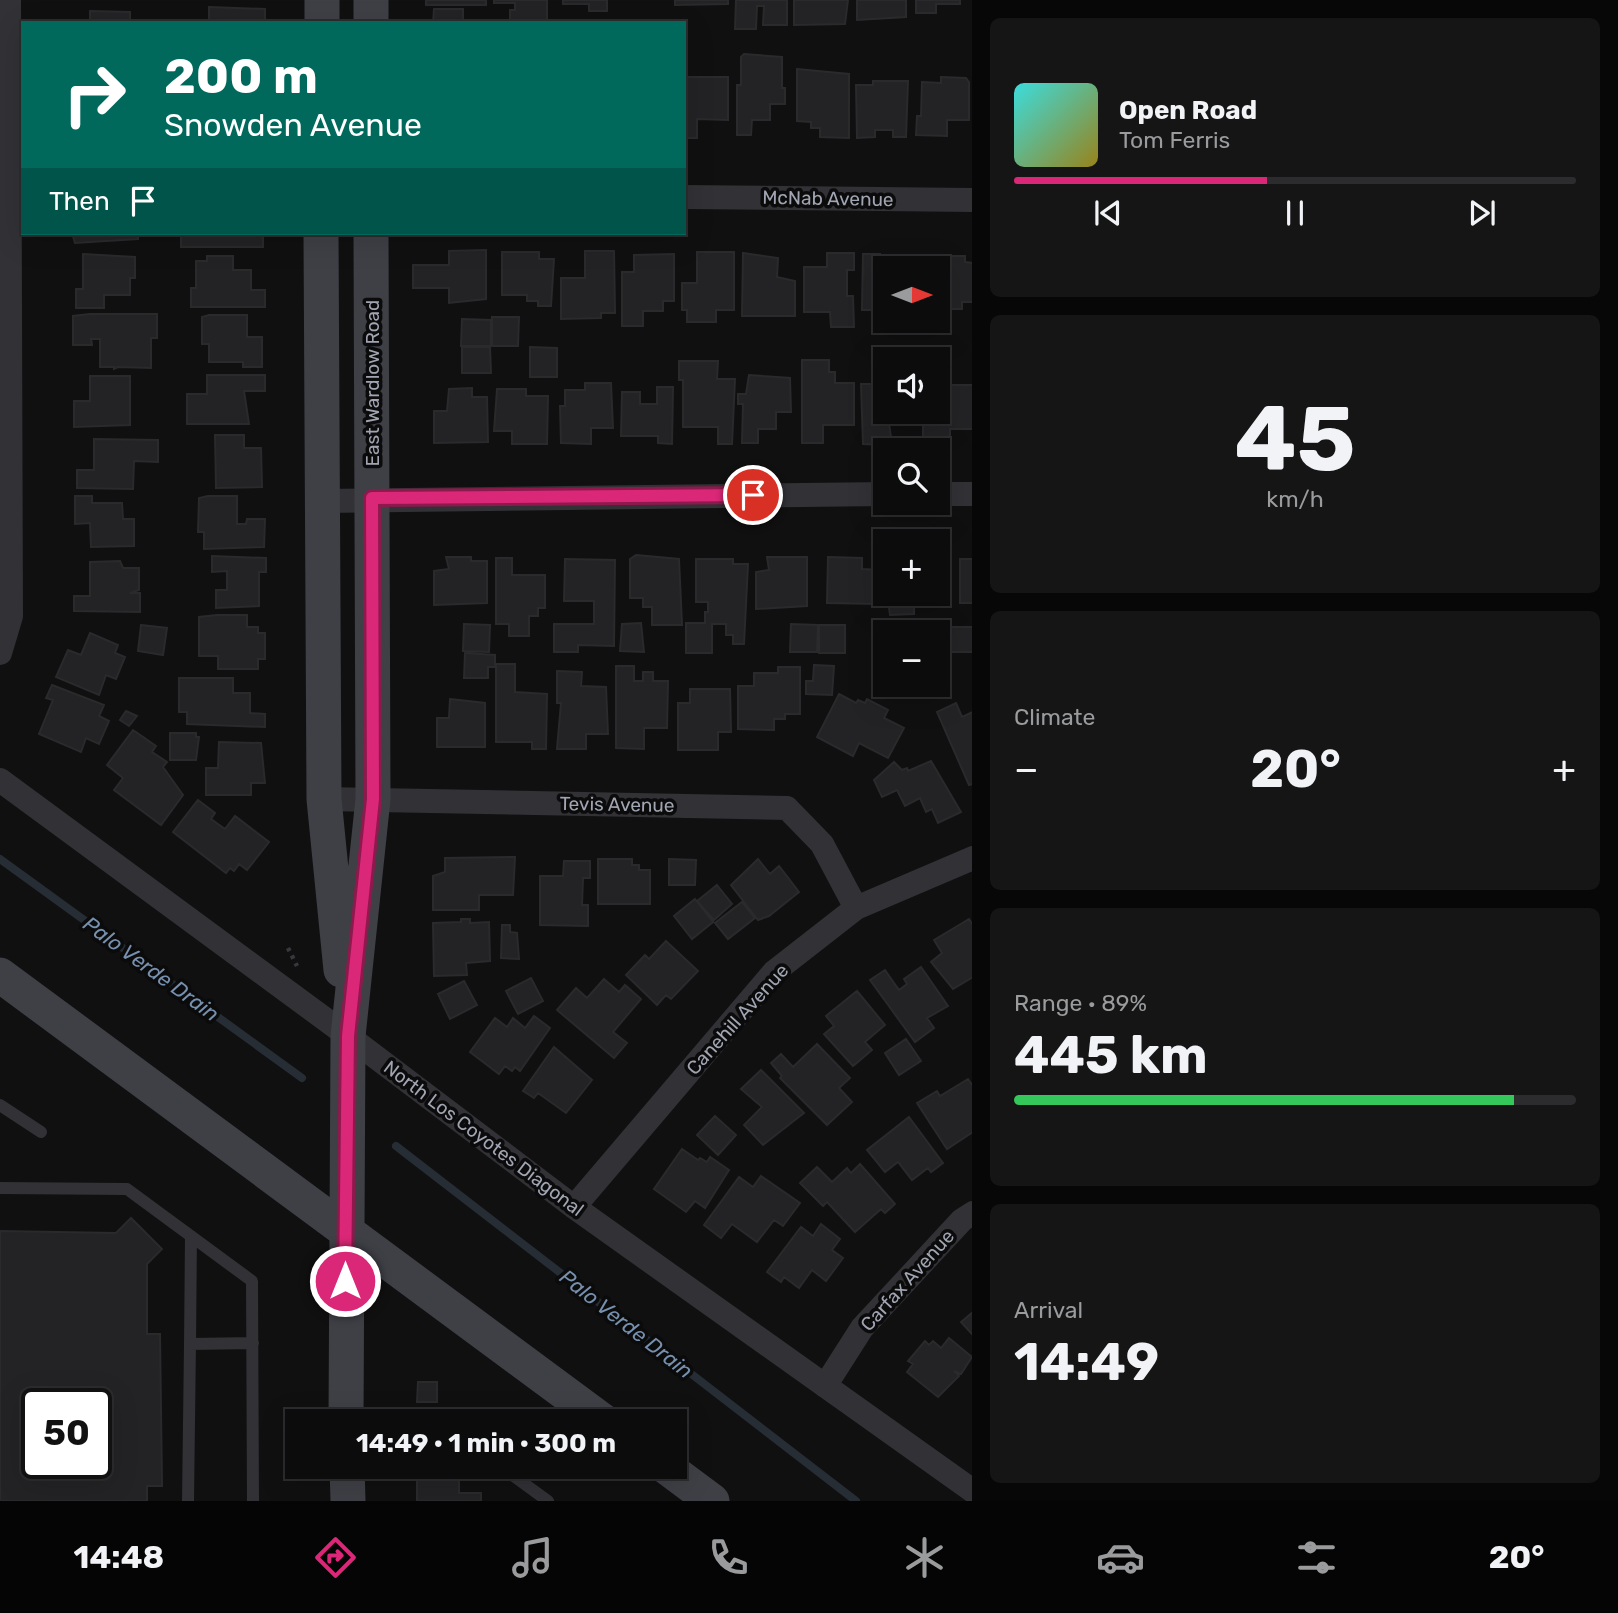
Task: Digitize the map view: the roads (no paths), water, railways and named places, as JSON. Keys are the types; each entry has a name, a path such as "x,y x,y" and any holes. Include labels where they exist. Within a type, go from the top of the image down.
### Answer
{"main road":[{"path":"322,0 322,21"},
{"path":"371,0 371,21"},
{"name":"East Wardlow Road","path":"321,235 324,799 348,1036"},
{"name":"East Wardlow Road","path":"346,1409 348,1036 373,799 371,235"},
{"path":"0,975 587,1409"},
{"path":"347,1479 348,1501"},
{"path":"682,1479 712,1501"}],"street":[{"path":"0,653 11,616 4,206 9,0"},
{"name":"McNab Avenue","path":"686,197 972,200"},
{"path":"322,501 372,498 873,494"},
{"path":"950,494 972,494"},
{"name":"North Los Coyotes Diagonal","path":"0,780 348,1036 574,1207 972,1491"},
{"name":"Tevis Avenue","path":"324,799 787,808 822,844 856,908"},
{"name":"Canehill Avenue","path":"574,1207 774,972 856,908 972,858"},
{"name":"Carfax Avenue","path":"825,1386 862,1328 962,1220 972,1213"}],"lane":[{"path":"0,1105 41,1132"},
{"path":"0,1188 127,1189 252,1281 253,1501"},
{"path":"188,1501 191,1236"},
{"path":"190,1343 253,1343"},
{"path":"518,1479 548,1501"}],"waterway":[{"name":"Palo Verde Drain","path":"0,859 302,1078"},
{"name":"Palo Verde Drain","path":"396,1146 856,1501"}]}
